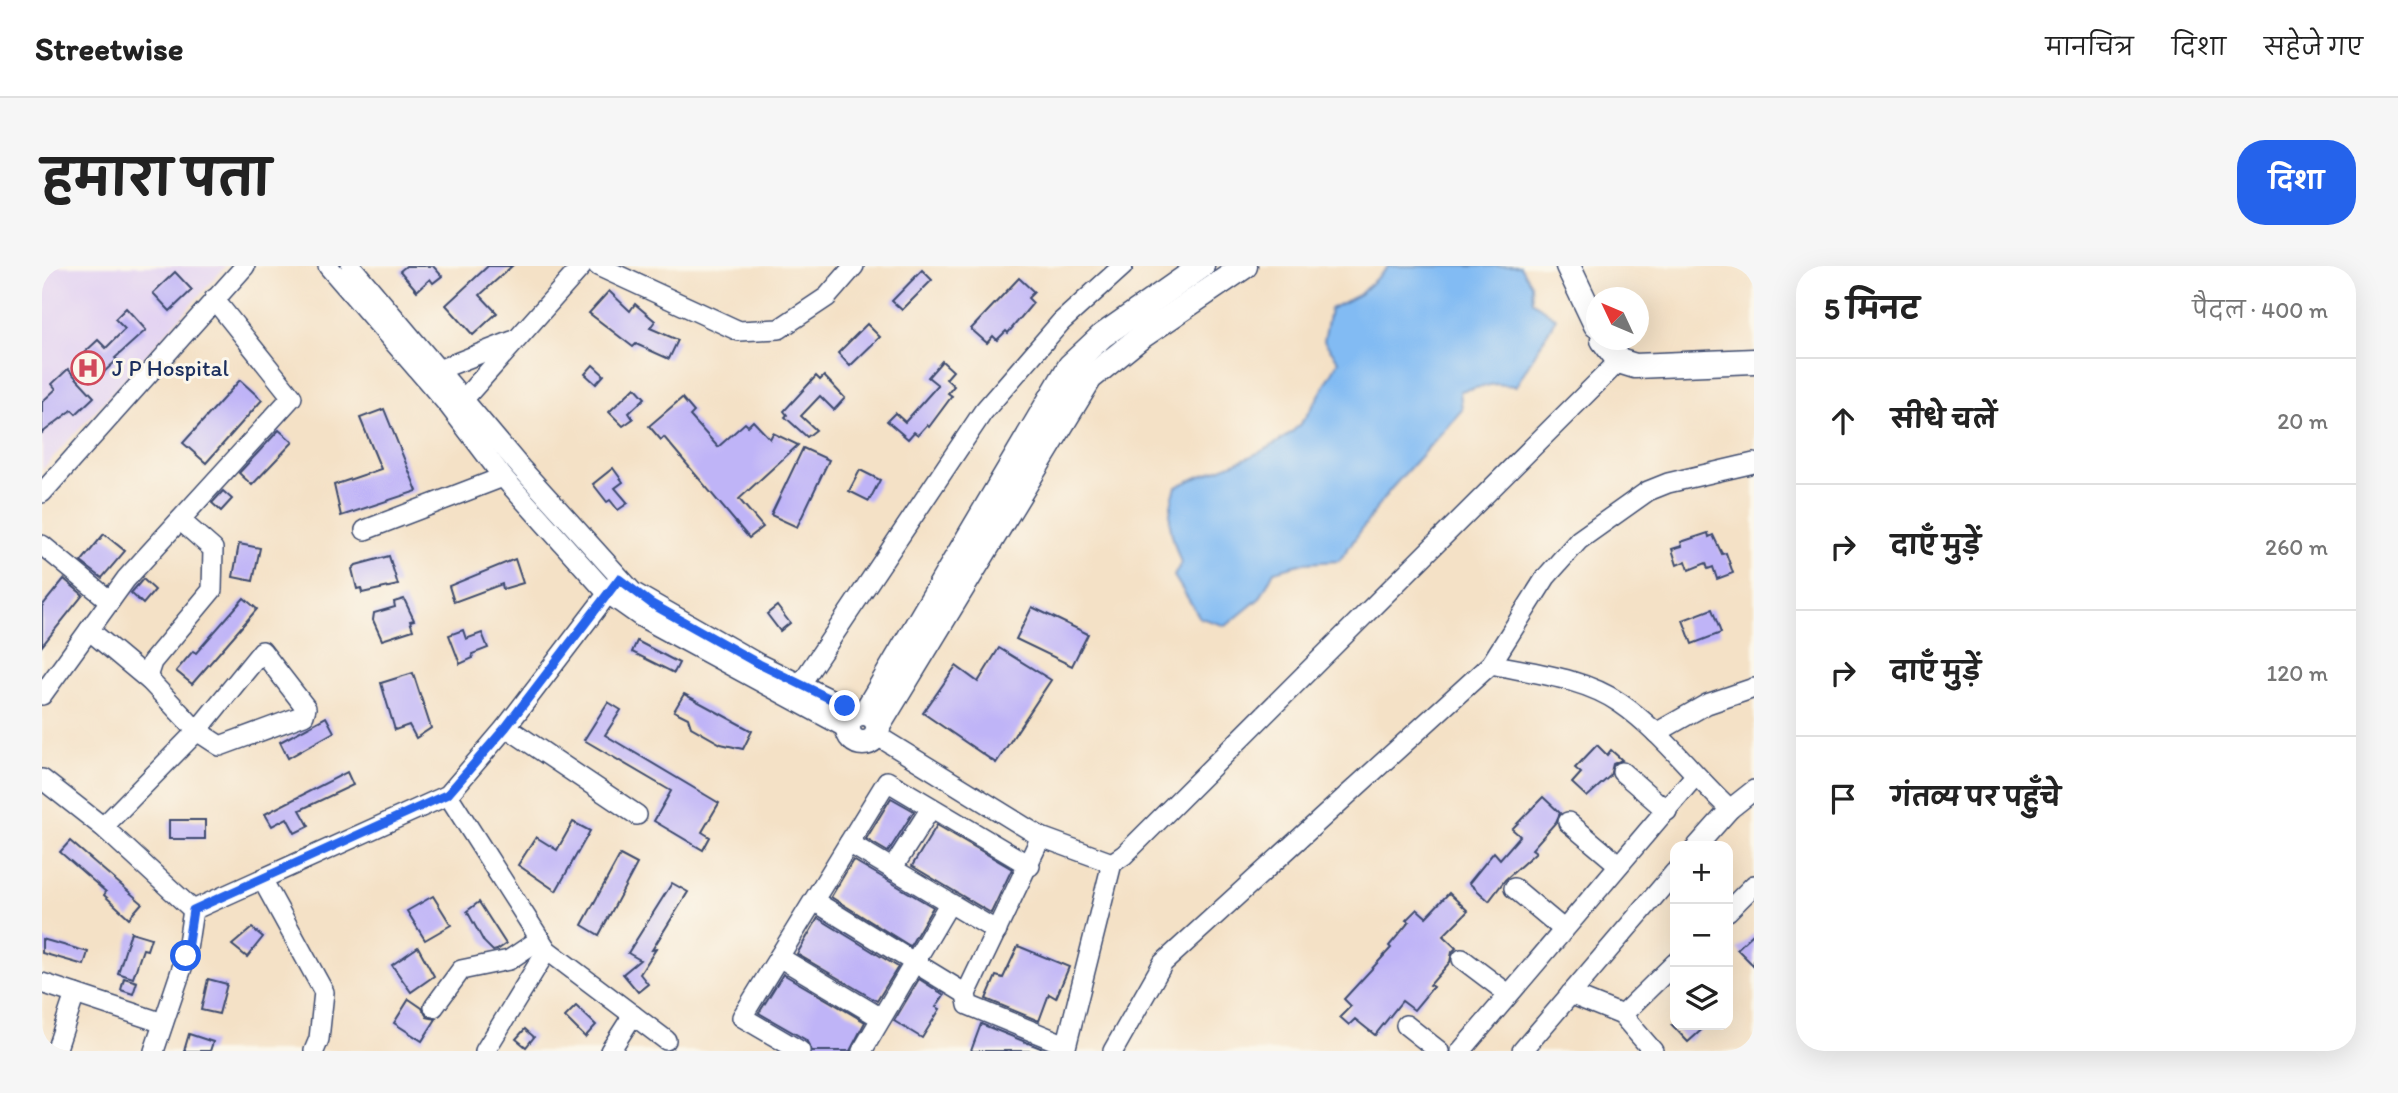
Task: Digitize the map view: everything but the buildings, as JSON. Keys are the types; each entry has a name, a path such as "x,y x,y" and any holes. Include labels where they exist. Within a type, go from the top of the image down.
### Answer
{"main road":[{"path":"865,723 1070,366 1102,336 1202,266"},
{"path":"865,723 1090,378 1142,336 1245,266"},
{"path":"1568,266 1586,303"},
{"path":"1611,350 1619,361 1635,366 1754,361"}],"street":[{"path":"42,493 241,271 256,266"},
{"path":"328,266 449,407 503,477 642,617 865,723"},
{"path":"351,266 613,586 652,604 865,723 1041,837 1112,863"},
{"path":"463,400 582,266"},
{"path":"598,266 739,331 779,329 827,297 855,266"},
{"path":"800,685 983,412 1061,322 1123,266"},
{"path":"42,695 110,601 292,397 215,299"},
{"path":"438,370 513,341"},
{"path":"1041,837 1030,866 966,994 968,1005 1065,1048 1112,863 1134,845 1619,361"},
{"path":"1113,1051 1163,963 1491,664 1546,577 1579,540 1648,491 1668,483 1754,463"},
{"path":"365,530 503,477"},
{"path":"150,681 148,674 152,662 212,590 214,549 180,520"},
{"path":"42,545 110,601"},
{"path":"193,910 448,794 506,727 613,586"},
{"path":"89,630 150,681 197,731 220,746 304,715 306,708 262,651 197,731 103,827"},
{"path":"1491,664 1578,683 1619,702 1656,733 1694,777 1730,809"},
{"path":"1656,733 1707,705 1754,688"},
{"path":"506,727 636,815"},
{"path":"1622,772 1667,811"},
{"path":"1461,1051 1507,993 1694,777"},
{"path":"42,779 103,827 193,910"},
{"path":"800,1051 742,1017 887,781 1030,866"},
{"path":"1701,841 1730,809 1754,790"},
{"path":"448,794 544,945 666,1041"},
{"path":"892,869 931,808"},
{"path":"1568,822 1619,865"},
{"path":"849,843 997,931"},
{"path":"1522,1051 1670,878"},
{"path":"262,879 324,992 319,1039 314,1051"},
{"path":"1733,906 1754,885"},
{"path":"1514,888 1563,929"},
{"path":"814,901 966,994"},
{"path":"862,1051 949,904"},
{"path":"154,1051 186,956 193,910"},
{"path":"435,1007 461,970 509,960 544,945"},
{"path":"485,1051 544,945"},
{"path":"779,957 881,1018"},
{"path":"1462,959 1507,993"},
{"path":"1622,1015 1670,967"},
{"path":"42,984 163,1023"},
{"path":"56,1051 75,994"},
{"path":"1570,994 1622,1015 1653,1051"},
{"path":"610,1051 633,1015"},
{"path":"1406,1025 1439,1051"}],"shaded area":[{"name":"J P Hospital","path":"42,266 226,266 42,470"}],"water":[{"path":"1389,266 1520,266 1531,284 1532,301 1556,318 1516,386 1495,384 1460,391 1462,410 1390,490 1339,561 1304,563 1274,571 1260,598 1226,626 1200,618 1174,576 1181,563 1170,525 1176,487 1252,456 1281,440 1300,424 1339,361 1324,341 1330,309 1360,294"}],"place":[{"name":"J P Hospital","path":"88,368"}],"route":[{"path":"186,956 193,910 448,794 506,727 619,579 652,604 759,664 845,706"}]}
